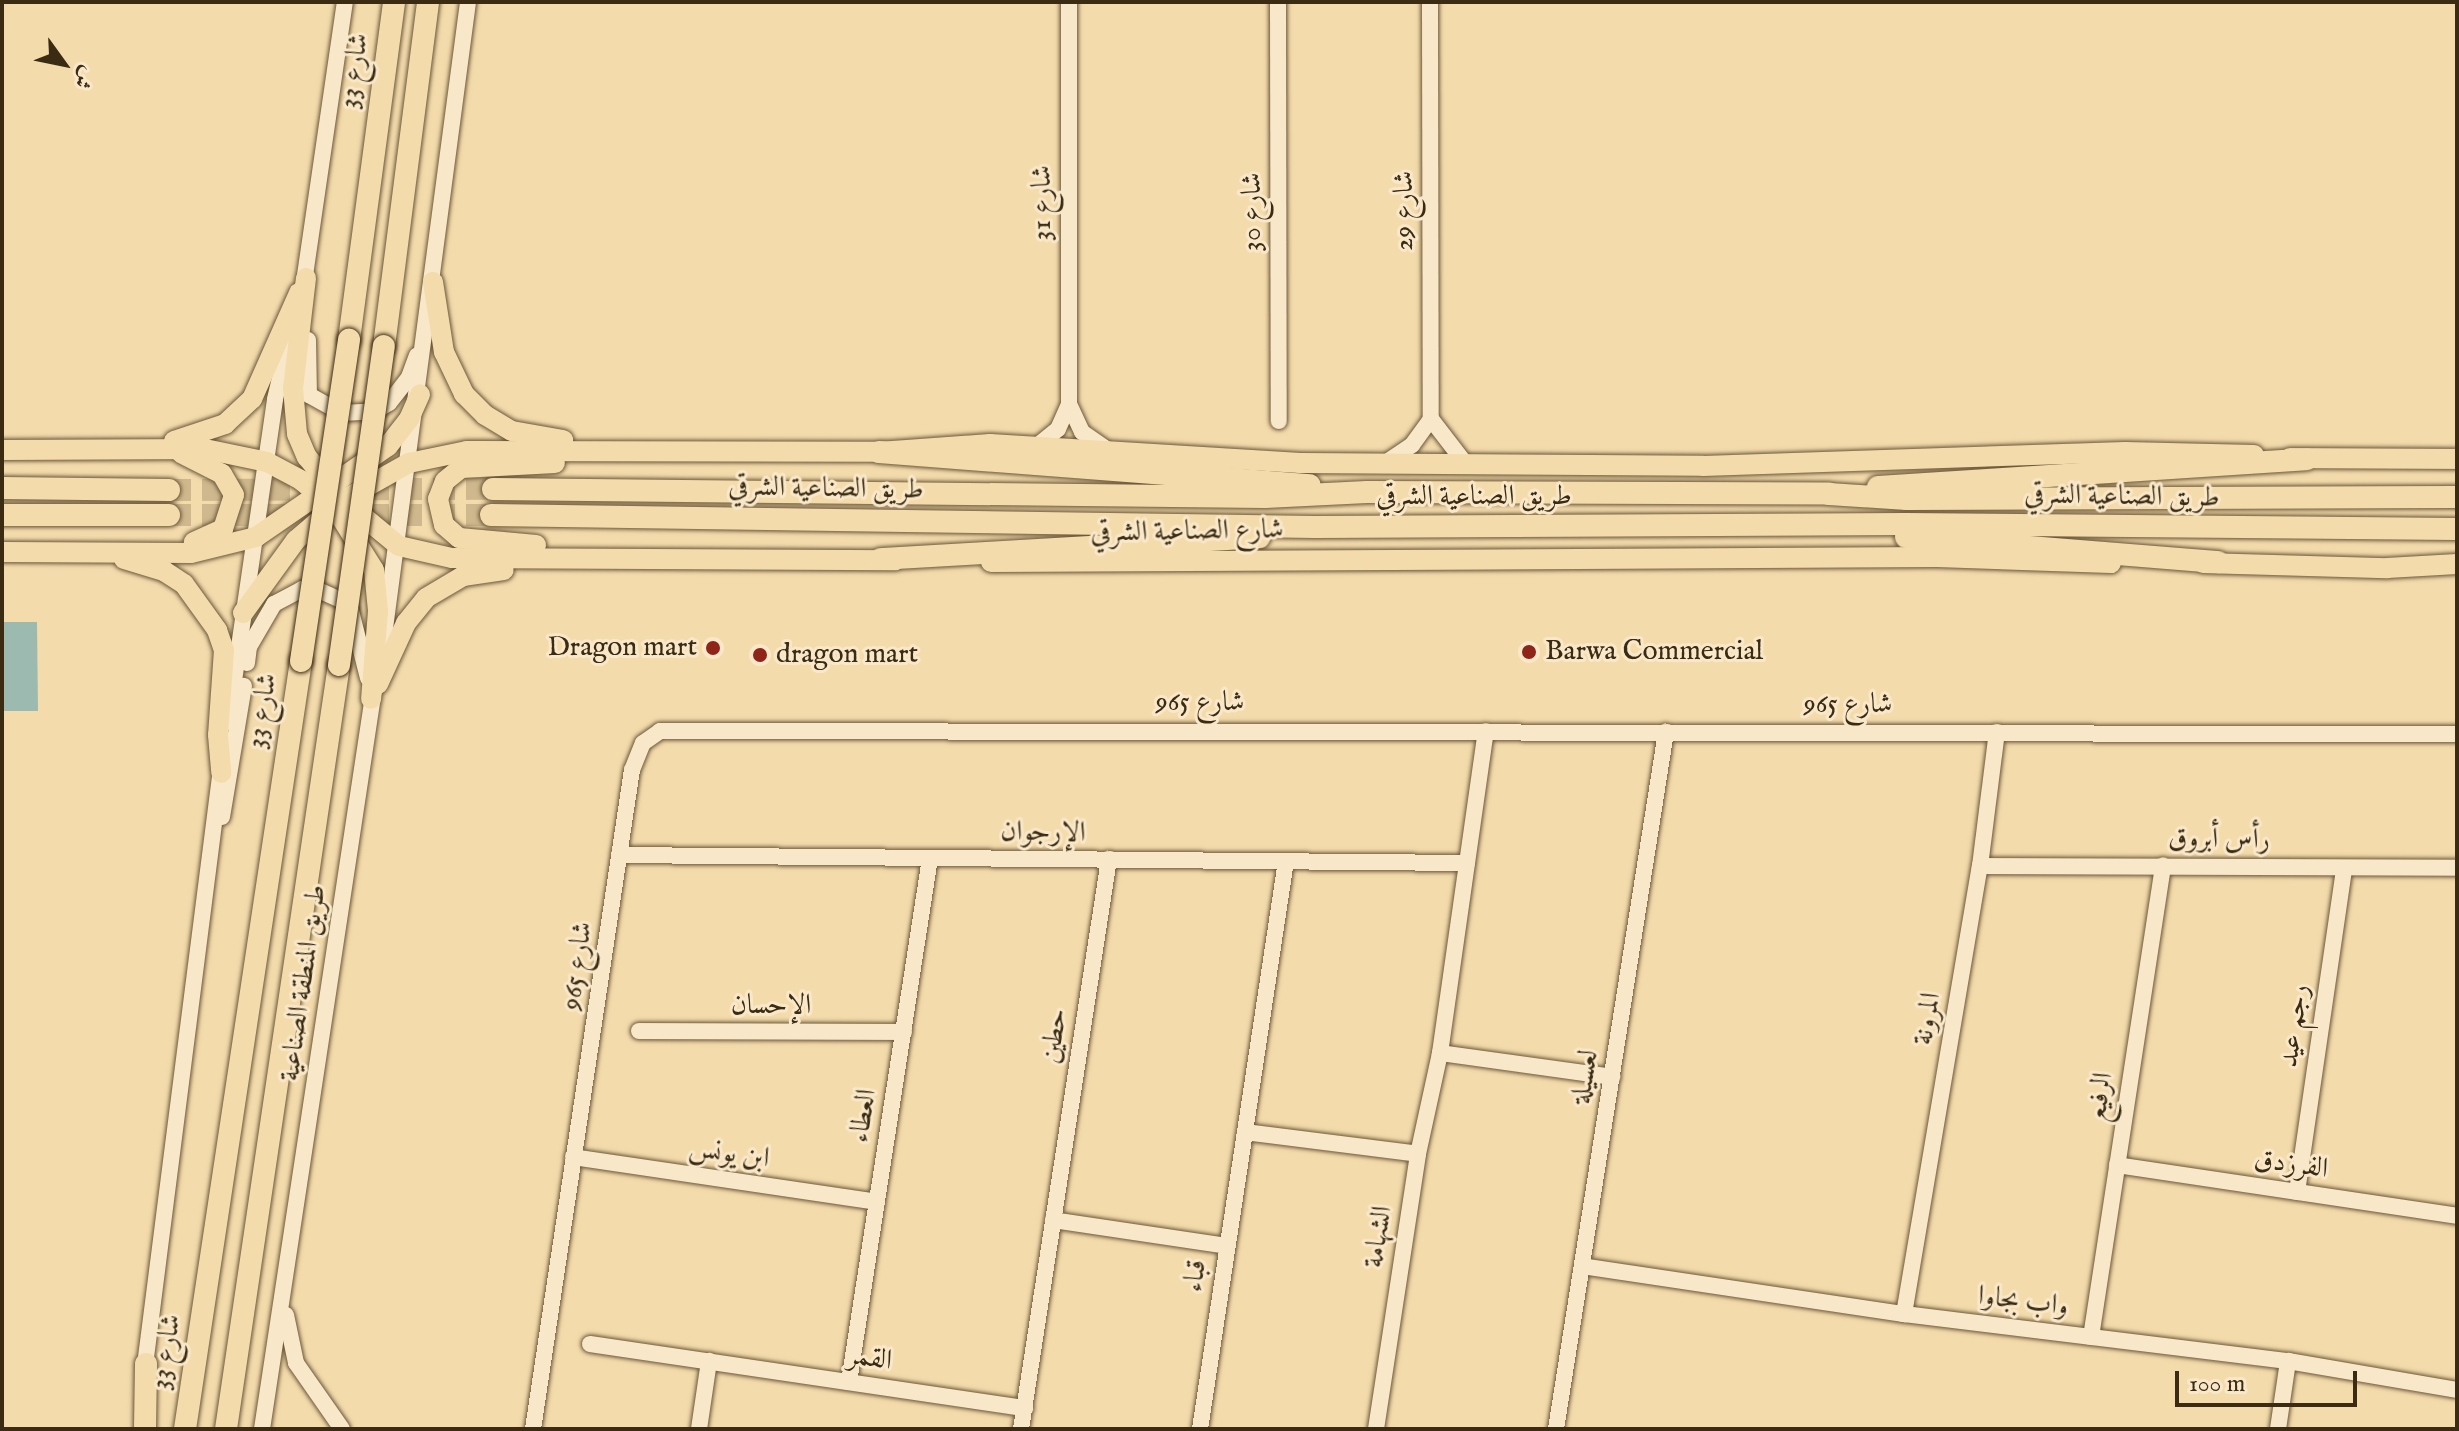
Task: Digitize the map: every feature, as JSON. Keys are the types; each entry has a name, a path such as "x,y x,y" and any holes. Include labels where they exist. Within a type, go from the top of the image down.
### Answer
{"highway":[{"name":"شارع 33","path":"185,1429 349,340 394,2"},
{"path":"226,1429 339,665 428,2"},
{"path":"879,452 1263,479 1367,492"},
{"path":"1829,494 1957,479 2306,459"},
{"path":"2,488 169,490"},
{"name":"طريق الصناعية الشرقي","path":"493,489 1265,497 1367,492 1829,494 1907,499 2457,497"},
{"path":"2,515 169,515"},
{"name":"طريق الصناعية الشرقي","path":"491,515 1315,527 2457,529"},
{"path":"1829,526 1906,537 2218,562"},
{"path":"881,559 1275,537 1315,527"},
{"path":"145,1429 146,1364"}],"main road":[{"path":"146,448 208,432 239,413 263,382 306,278"},
{"path":"306,278 293,412 307,457 368,556 378,592 371,699"},
{"path":"433,282 448,365 464,394 485,415 527,435 659,452"},
{"path":"243,613 280,559 332,497 388,446 409,419 420,394"},
{"name":"طريق الصناعية الشرقي","path":"659,452 879,452 959,444 1384,464 1840,464 2125,452 2306,459 2457,459"},
{"path":"2,541 208,540 229,519 234,495 222,474 170,448"},
{"path":"2,450 170,448 230,452 267,462 332,497 399,546 452,558 881,559"},
{"path":"2,552 209,551 256,537 332,497 409,463 467,451 659,452"},
{"path":"652,558 467,541 444,525 438,499 445,481 461,468 659,452"},
{"path":"93,553 164,571 208,612 224,650 218,735 221,773"},
{"name":"شارع الصناعية الشرقي","path":"881,559 930,563 1494,557 2218,562"},
{"path":"371,699 406,623 445,585 488,571 576,568 652,558"},
{"path":"2218,562 2387,568 2457,564"}],"street":[{"name":"شارع 33","path":"213,840 243,613 283,358 306,278 345,2"},
{"name":"شارع 31","path":"1069,2 1069,404"},
{"name":"شارع 30","path":"1278,2 1279,421"},
{"name":"شارع 29","path":"1430,2 1431,419"},
{"path":"399,546 468,3"},
{"path":"306,278 307,388 324,408 361,412 389,403 409,377 427,327"},
{"path":"1037,446 1058,429 1069,404"},
{"path":"1069,404 1082,432 1106,449"},
{"path":"1384,464 1412,445 1431,419 1465,463"},
{"name":"طريق المنطقة الصناعية","path":"262,1429 371,699 399,546"},
{"path":"134,1429 146,1364 213,840 229,798 249,647 274,604 302,589 331,593 343,601 356,624 371,699"},
{"name":"شارع 965","path":"533,1429 619,855 636,755 650,735 671,728 2457,734"},
{"name":"الشهامة","path":"1376,1429 1418,1154 1440,1053 1486,731"},
{"name":"لعسيلة","path":"1556,1429 1666,732"},
{"name":"المرونة","path":"1904,1314 1980,866 1997,732"},
{"name":"الإرجوان","path":"619,855 1467,863"},
{"name":"العطاء","path":"849,1382 930,858"},
{"name":"حطين","path":"1021,1429 1109,859"},
{"name":"قباء","path":"1200,1429 1286,861"},
{"name":"الرفيع","path":"2091,1337 2163,865"},
{"name":"رأس أبروق","path":"1980,866 2457,868"},
{"name":"رجم عيد","path":"2297,1192 2344,868"},
{"name":"الإحسان","path":"639,1031 904,1032"},
{"path":"1440,1053 1612,1077"},
{"path":"1245,1132 1418,1154"},
{"name":"ابن يونس","path":"573,1157 877,1202"},
{"name":"الفرزدق","path":"2117,1165 2457,1216"},
{"path":"1053,1220 1227,1246"},
{"name":"واب بجاوا","path":"1582,1266 1904,1314 2288,1361 2457,1390"},
{"path":"283,1298 296,1363 328,1401 342,1429"},
{"name":"القمر","path":"590,1344 1025,1408"},
{"path":"699,1429 709,1361"},
{"path":"2278,1429 2288,1361"}],"water":[{"path":"2,622 37,622 38,711 2,711"}],"tunnel":[{"path":"169,490 493,489"},
{"path":"169,515 491,515"}],"place":[{"name":"Dragon mart","path":"713,648"},
{"name":"Barwa Commercial","path":"1529,652"},
{"name":"dragon mart","path":"760,655"}]}
